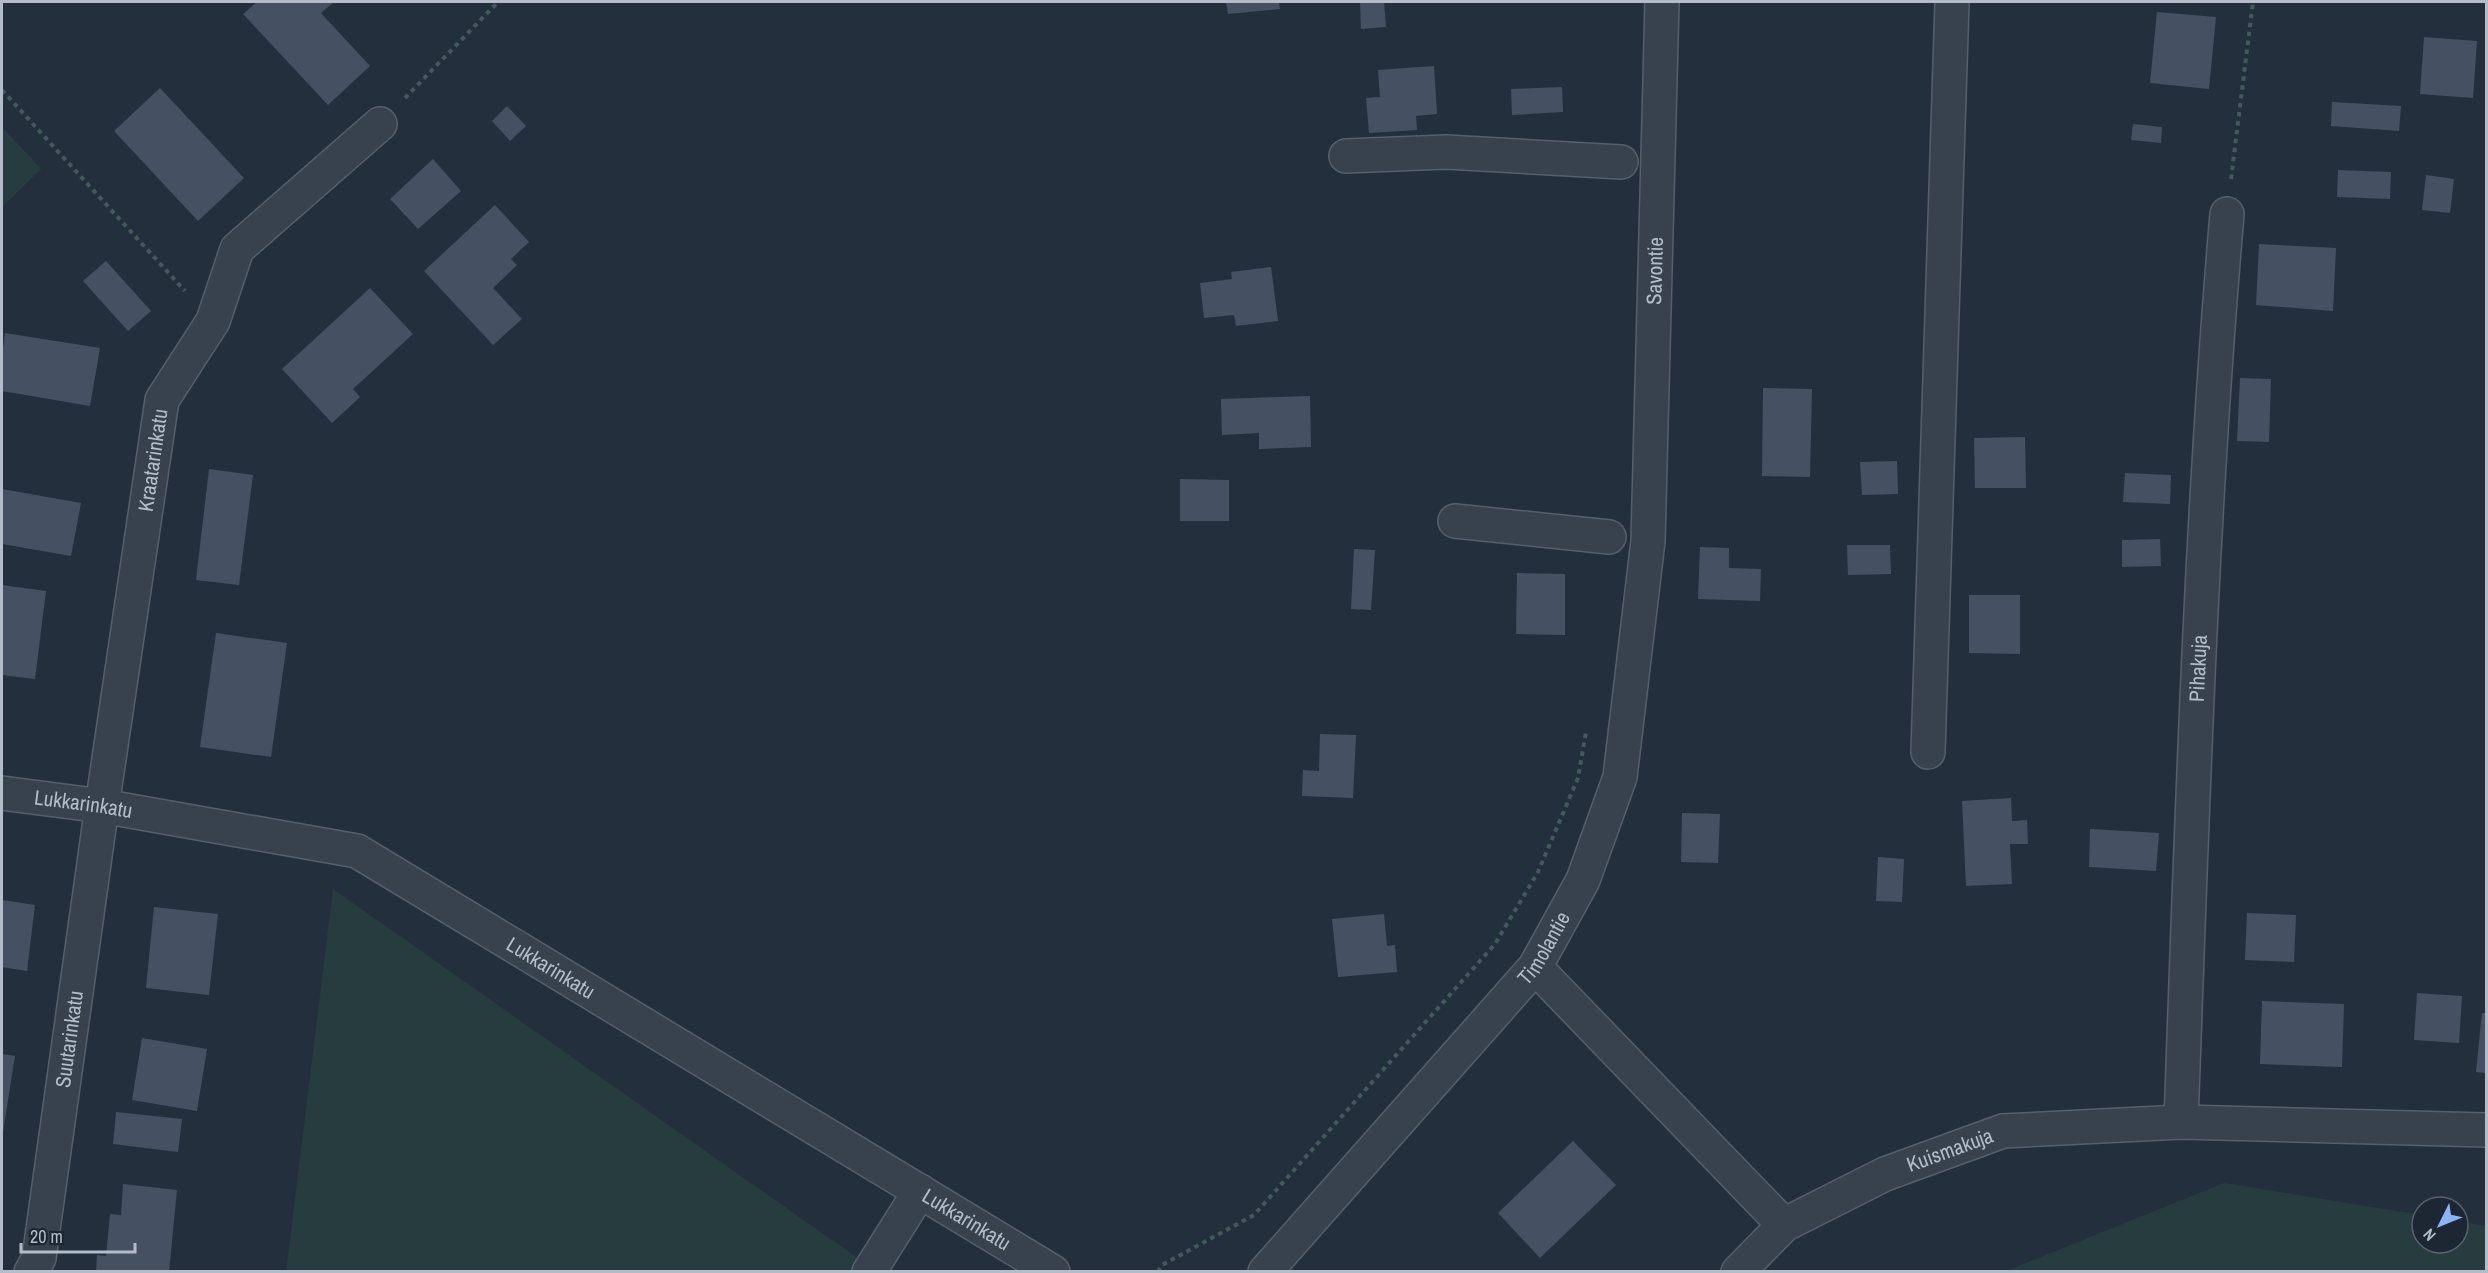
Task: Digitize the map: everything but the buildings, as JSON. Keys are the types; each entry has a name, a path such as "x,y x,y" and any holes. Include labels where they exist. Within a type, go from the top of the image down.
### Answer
{"street":[{"name":"Savontie","path":"1648,541 1662,2"},
{"path":"1928,752 1952,2"},
{"name":"Kraatarinkatu","path":"102,806 162,400 213,321 237,249 380,124"},
{"path":"1346,156 1446,152 1622,162"},
{"name":"Pihakuja","path":"2181,1122 2198,634 2213,372 2227,214"},
{"path":"1455,521 1609,537"},
{"name":"Timolantie","path":"1265,1272 1535,967 1583,880 1620,777 1648,541"},
{"name":"Lukkarinkatu","path":"2,793 102,806 357,852 920,1191 1036,1267"},
{"name":"Suutarinkatu","path":"31,1272 39,1258 102,806"},
{"path":"1535,967 1784,1226"},
{"name":"Kuismakuja","path":"1738,1272 1784,1226 1886,1174 2003,1131 2181,1122 2487,1130"},
{"path":"869,1272 920,1191"}],"path":[{"path":"380,124 498,2"},
{"path":"2227,214 2253,2"},
{"path":"2,90 213,321"},
{"path":"1158,1272 1162,1265 1254,1215 1496,944 1538,872 1578,778 1588,723"}],"green space":[{"path":"2,127 41,169 2,207"},
{"path":"333,889 876,1271 286,1272"},
{"path":"2224,1183 2410,1213 2410,1255 2470,1255 2470,1223 2486,1226 2486,1271 2006,1271"}]}
